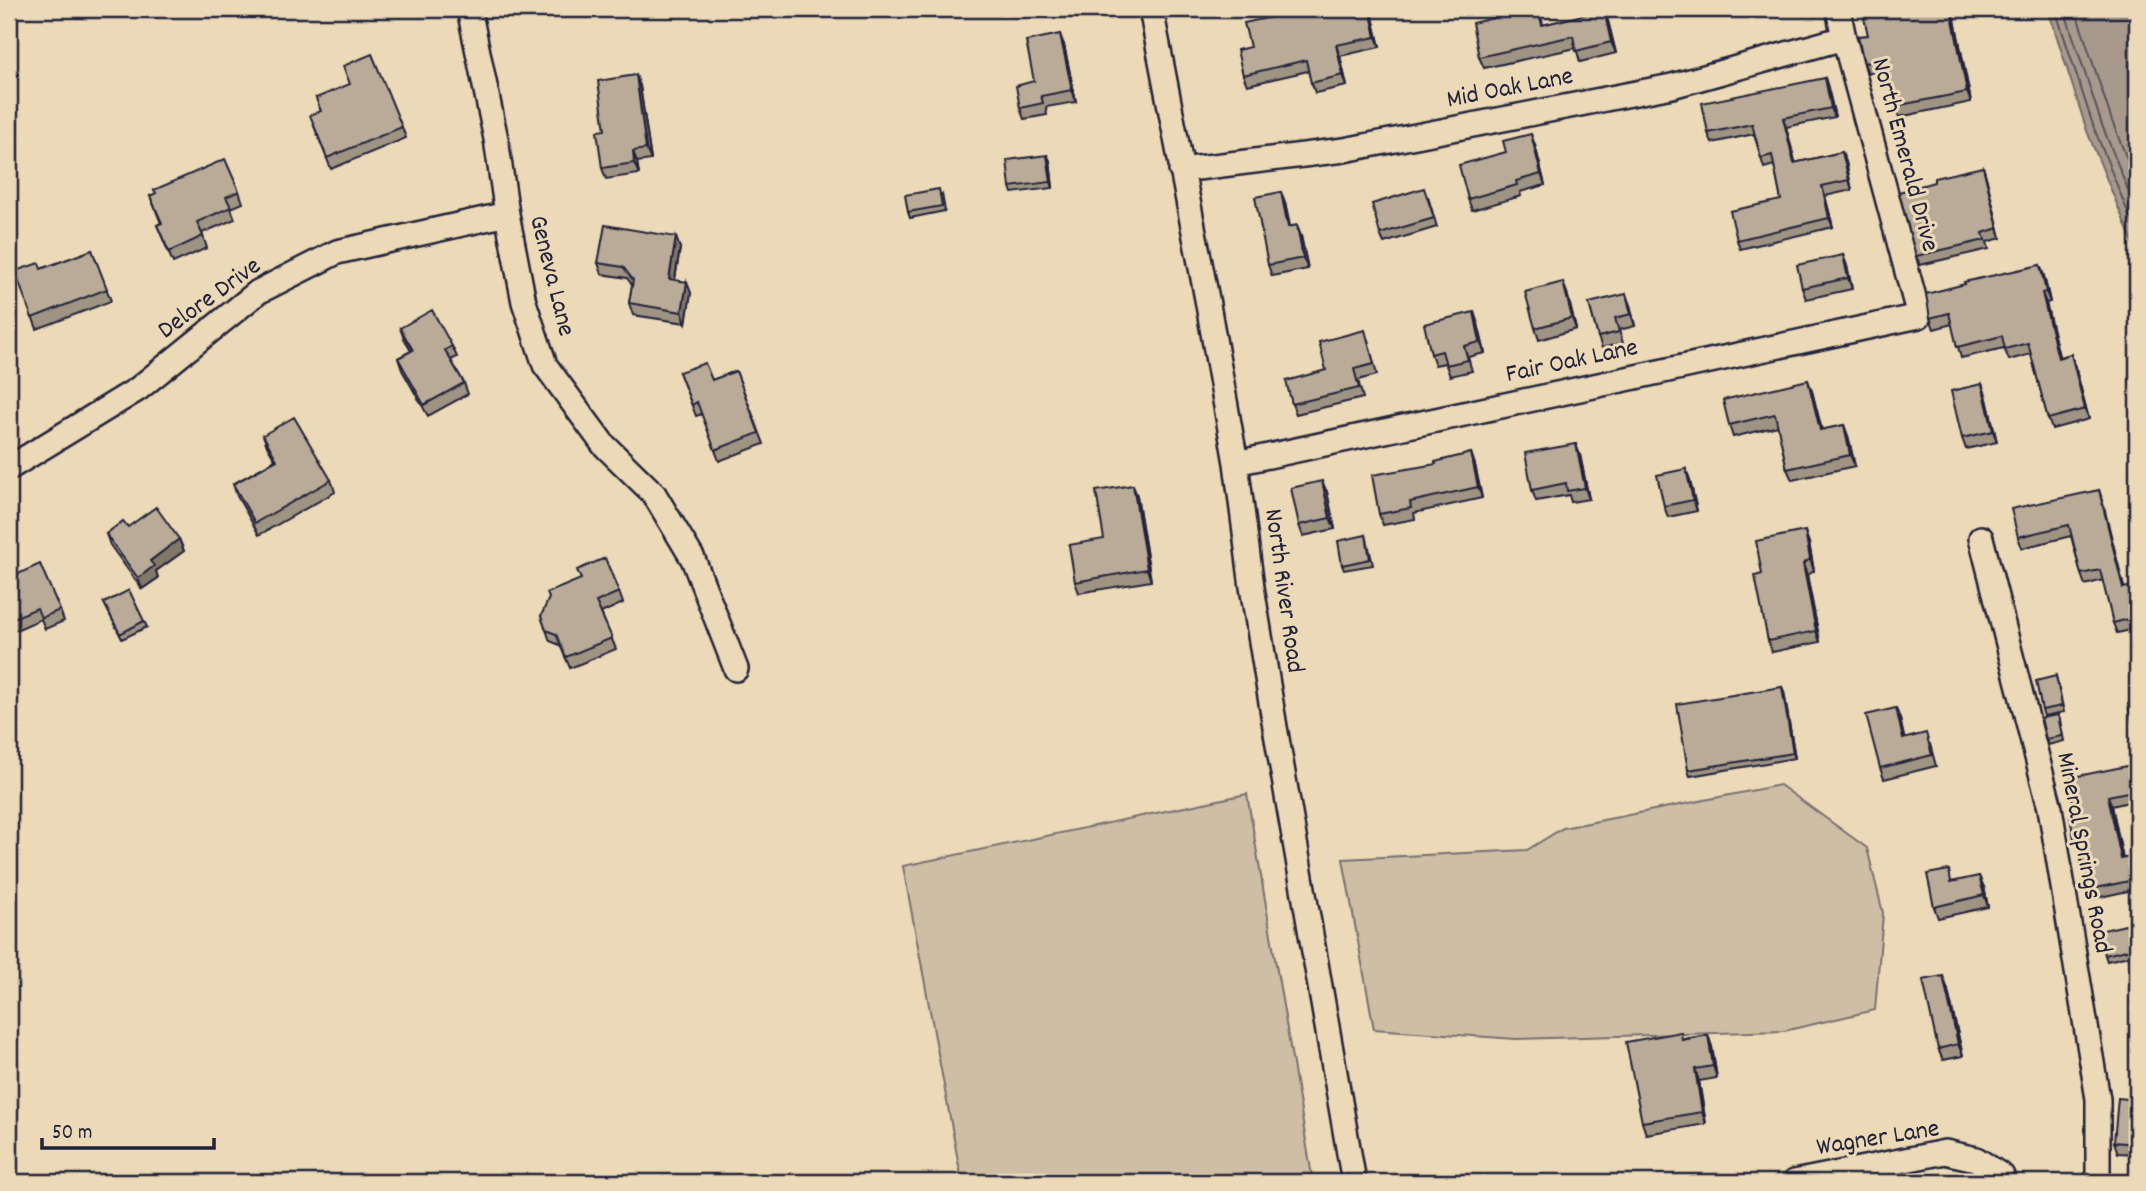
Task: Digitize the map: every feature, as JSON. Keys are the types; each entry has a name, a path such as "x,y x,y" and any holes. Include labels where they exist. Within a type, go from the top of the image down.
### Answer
{"street":[{"name":"Geneva Lane","path":"468,9 496,139 524,302 545,365 603,444 654,494 693,559 736,669"},
{"name":"North River Road","path":"1151,9 1208,299 1236,463 1252,587 1275,727 1354,1182"},
{"name":"North Emerald Drive","path":"1838,9 1919,316"},
{"name":"Mid Oak Lane","path":"1181,170 1344,150 1672,86 1844,38"},
{"name":"Delore Drive","path":"9,468 138,389 258,292 337,252 507,214"},
{"name":"Fair Oak Lane","path":"1236,463 1919,316"},
{"name":"Mineral Springs Road","path":"1981,538 2050,808 2098,1099 2098,1182"},
{"name":"Wagner Lane","path":"1794,1182 1945,1152 1976,1159 2002,1176 2004,1182"}],"shaded area":[{"path":"1780,785 1867,848 1883,913 1875,1010 1784,1031 1516,1039 1374,1029 1343,859 1527,850 1563,828"},
{"path":"1247,794 1313,1182 962,1182 903,866"}],"water":[{"path":"2048,9 2137,9 2137,253 2087,131"}],"building":[{"path":"1309,9 1370,9 1376,37 1336,45 1343,75 1311,83 1306,60 1243,75 1237,50 1250,47 1244,23"},
{"path":"1492,9 1516,9 1517,13 1538,9 1542,25 1604,10 1611,42 1576,51 1573,36 1479,57 1472,23 1494,18"},
{"path":"1862,9 1951,9 1967,92 1895,106 1886,59 1864,63 1858,36 1868,35"},
{"path":"1060,34 1072,90 1041,96 1043,103 1020,108 1016,86 1034,81 1026,41"},
{"path":"372,54 402,127 327,158 310,115 321,111 316,98 350,84 343,66"},
{"path":"636,75 646,149 633,151 634,163 602,168 597,131 605,130 598,81"},
{"path":"1825,78 1831,108 1783,118 1794,163 1842,152 1849,180 1822,186 1829,218 1737,240 1730,211 1781,200 1772,155 1761,158 1752,124 1708,133 1702,103"},
{"path":"1531,134 1541,174 1516,181 1517,185 1468,199 1459,165 1506,152 1503,141"},
{"path":"1047,155 1051,182 1010,187 1007,160"},
{"path":"225,159 239,191 226,197 231,207 197,222 203,236 169,252 157,225 162,223 150,196 156,193 154,190"},
{"path":"1983,167 1998,228 1983,233 1985,240 1916,256 1899,192 1934,182 1934,178"},
{"path":"1424,188 1434,218 1380,234 1372,204"},
{"path":"939,189 942,206 908,212 905,195"},
{"path":"1281,192 1288,227 1297,225 1303,258 1268,265 1255,197"},
{"path":"605,225 676,237 669,279 687,282 682,312 629,303 633,280 623,267 598,263"},
{"path":"92,250 107,289 32,318 15,271 39,263 41,269"},
{"path":"1843,255 1848,278 1802,288 1797,265"},
{"path":"2040,265 2046,292 2042,293 2058,358 2071,354 2085,409 2048,419 2028,343 2005,349 2002,336 1957,347 1949,313 1930,318 1926,294 1965,284 1964,282"},
{"path":"1563,282 1572,318 1535,328 1525,292"},
{"path":"1626,294 1631,314 1615,318 1619,332 1598,337 1589,303"},
{"path":"432,310 452,346 445,350 464,383 424,405 398,358 413,350 400,328"},
{"path":"1474,312 1480,342 1464,346 1468,360 1446,365 1442,351 1431,354 1424,324"},
{"path":"1365,330 1374,364 1354,369 1359,388 1292,404 1286,381 1326,370 1319,342"},
{"path":"705,363 712,380 736,371 759,433 715,450 697,402 692,405 679,372"},
{"path":"1808,380 1820,430 1844,425 1850,455 1787,469 1775,414 1729,425 1723,400"},
{"path":"1982,384 1993,431 1962,438 1951,391"},
{"path":"294,417 331,480 255,523 233,484 277,460 263,435"},
{"path":"1576,444 1585,488 1567,491 1566,483 1532,490 1525,453"},
{"path":"1471,453 1478,487 1410,502 1411,508 1379,514 1372,475 1436,464 1435,462"},
{"path":"1686,469 1693,500 1664,506 1657,475"},
{"path":"1322,481 1330,518 1299,525 1291,488"},
{"path":"1133,485 1147,569 1075,582 1069,545 1104,539 1096,491"},
{"path":"2099,490 2123,588 2137,585 2137,660 2129,619 2113,623 2100,570 2081,574 2069,525 2018,537 2011,509"},
{"path":"156,507 179,539 150,561 154,566 138,578 106,534 123,521 128,527"},
{"path":"1805,531 1810,559 1803,564 1816,631 1768,641 1755,576 1762,574 1756,541"},
{"path":"1366,535 1370,559 1342,565 1338,541"},
{"path":"605,558 619,592 596,602 612,638 566,657 556,634 546,630 541,616 549,598 547,593 581,579 577,570"},
{"path":"40,564 60,610 41,618 37,608 9,620 9,578"},
{"path":"129,590 144,621 120,634 104,603"},
{"path":"2056,676 2062,706 2042,710 2036,681"},
{"path":"1782,687 1793,753 1688,770 1677,704"},
{"path":"2137,702 2137,729 2134,729 2128,704"},
{"path":"1896,708 1903,739 1926,733 1932,755 1880,768 1866,715"},
{"path":"2058,715 2062,736 2046,739 2041,718"},
{"path":"2137,764 2137,790 2108,796 2121,859 2137,855 2137,886 2134,880 2087,890 2070,817 2076,815 2068,778"},
{"path":"1949,870 1951,882 1979,876 1984,895 1934,907 1927,874"},
{"path":"2130,924 2135,948 2105,955 2099,931"},
{"path":"1943,976 1958,1044 1938,1049 1923,980"},
{"path":"1681,1032 1682,1040 1708,1035 1713,1066 1695,1069 1702,1112 1642,1122 1626,1042"},
{"path":"2118,1098 2137,1100 2137,1144 2114,1142"},
{"path":"2106,1178 2137,1180 2137,1182 2106,1182"}]}
